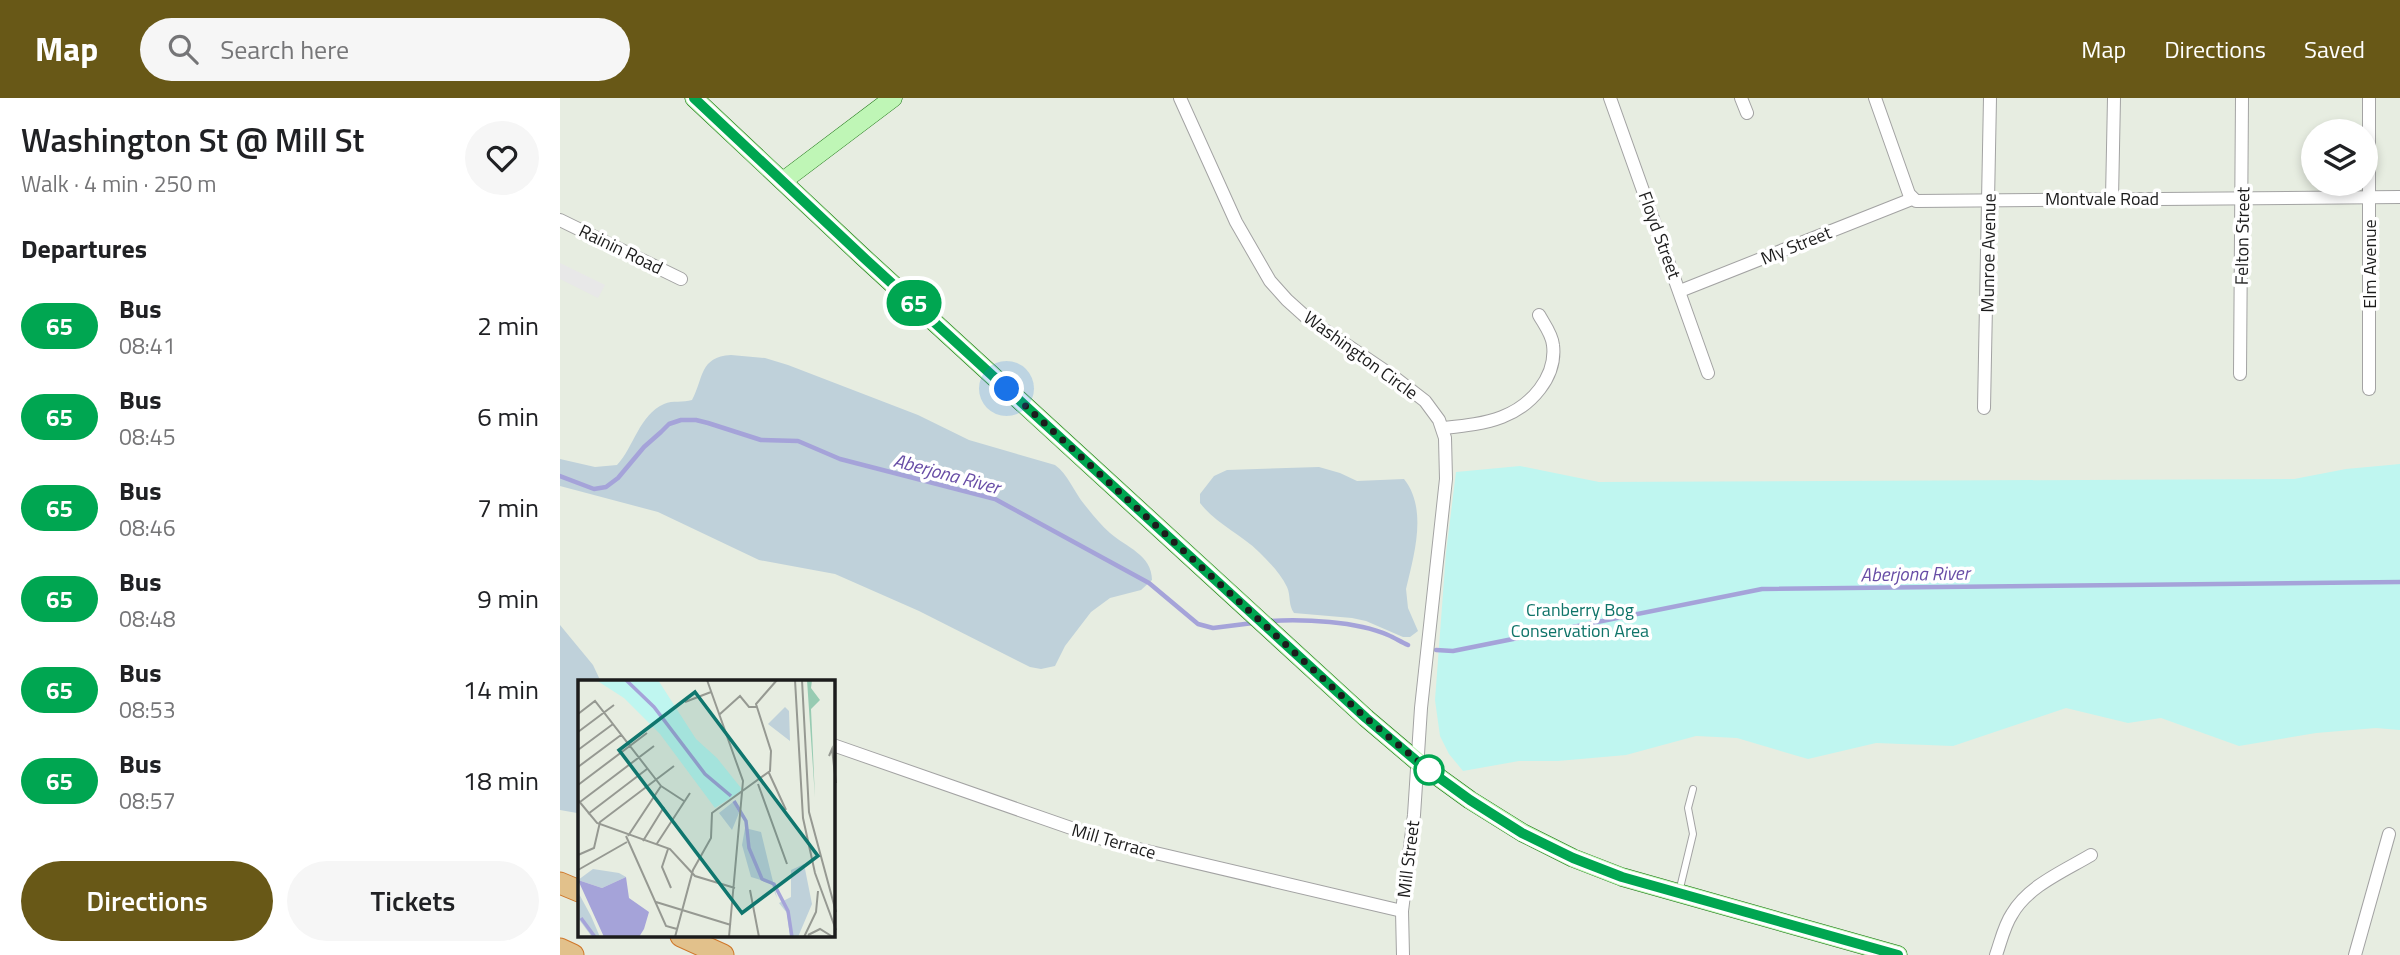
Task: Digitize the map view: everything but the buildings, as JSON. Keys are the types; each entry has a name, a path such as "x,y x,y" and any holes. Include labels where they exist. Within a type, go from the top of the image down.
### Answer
{"highway":[{"path":"560,883 578,891"},
{"path":"683,937 723,955"},
{"path":"560,949 573,955"}],"main road":[{"path":"694,98 1239,602 1419,763 1488,812 1550,848 1608,872 1895,955"},
{"path":"783,181 892,98"}],"street":[{"name":"Washington Circle","path":"1180,98 1236,222 1270,281 1307,318 1418,395 1430,407 1443,428 1447,448 1446,479 1423,694 1419,763"},
{"name":"Floyd Street","path":"1610,98 1708,373"},
{"path":"1741,98 1747,113"},
{"path":"1875,98 1912,198"},
{"name":"Munroe Avenue","path":"1984,408 1990,98"},
{"path":"2112,198 2114,98"},
{"name":"Felton Street","path":"2240,374 2242,98"},
{"name":"Elm Avenue","path":"2369,98 2369,389"},
{"name":"Montvale Road","path":"1912,198 1919,201 2400,197"},
{"name":"My Street","path":"1680,291 1912,198"},
{"name":"Rainin Road","path":"560,220 681,279"},
{"path":"1443,428 1504,416 1523,406 1539,390 1547,378 1553,349 1551,337 1539,315"},
{"name":"Mill Terrace","path":"835,746 1116,844 1402,911"},
{"name":"Mill Street","path":"1403,955 1402,911 1419,763"},
{"path":"2354,955 2389,834"},
{"path":"1996,955 2008,920 2020,901 2031,891 2091,855"}],"lane":[{"path":"1679,893 1693,834 1688,808 1693,789"}],"shaded area":[{"path":"560,263 605,285 598,298 560,279"},
{"path":"731,355 765,358 788,365 918,415 969,440 1055,465 1064,473 1080,499 1103,527 1143,558 1151,571 1152,580 1141,590 1110,598 1091,612 1065,646 1055,666 1041,669 1030,667 919,611 835,574 759,560 658,512 560,486 560,459 595,467 617,465 648,416 664,404 692,400 708,364"},
{"path":"1319,467 1357,481 1404,479 1411,491 1416,504 1417,532 1406,589 1408,608 1418,631 1410,637 1403,637 1352,618 1294,613 1287,587 1275,568 1200,503 1200,494 1214,476 1227,470"},
{"path":"560,625 593,665 600,680 578,680 578,812 560,810"}],"green space":[{"name":"Cranberry Bog Conservation Area","path":"2400,464 2400,730 2376,728 2316,733 2239,746 2161,718 2128,723 2066,708 1953,746 1876,743 1808,759 1737,738 1696,736 1626,755 1558,761 1519,761 1463,771 1449,754 1440,736 1435,700 1446,553 1456,472 1520,466 1599,482 2294,479 2346,469"}],"waterway":[{"name":"Aberjona River","path":"560,476 594,489 606,487 618,478 644,447 669,424 681,420 696,420 761,440 798,441 840,459 995,499 1149,583 1198,624 1213,628 1253,623"},
{"name":"Aberjona River","path":"1436,650 1453,651 1762,589 2400,582"},
{"name":"Aberjona River","path":"1269,621 1298,620 1346,624 1375,630 1408,645"}],"bus line":[{"name":"65","path":"694,98 862,256 1366,718 1452,787 1522,833 1595,867 1898,955"}],"route":[{"path":"1007,389 1366,718 1435,775 1429,770"}]}
